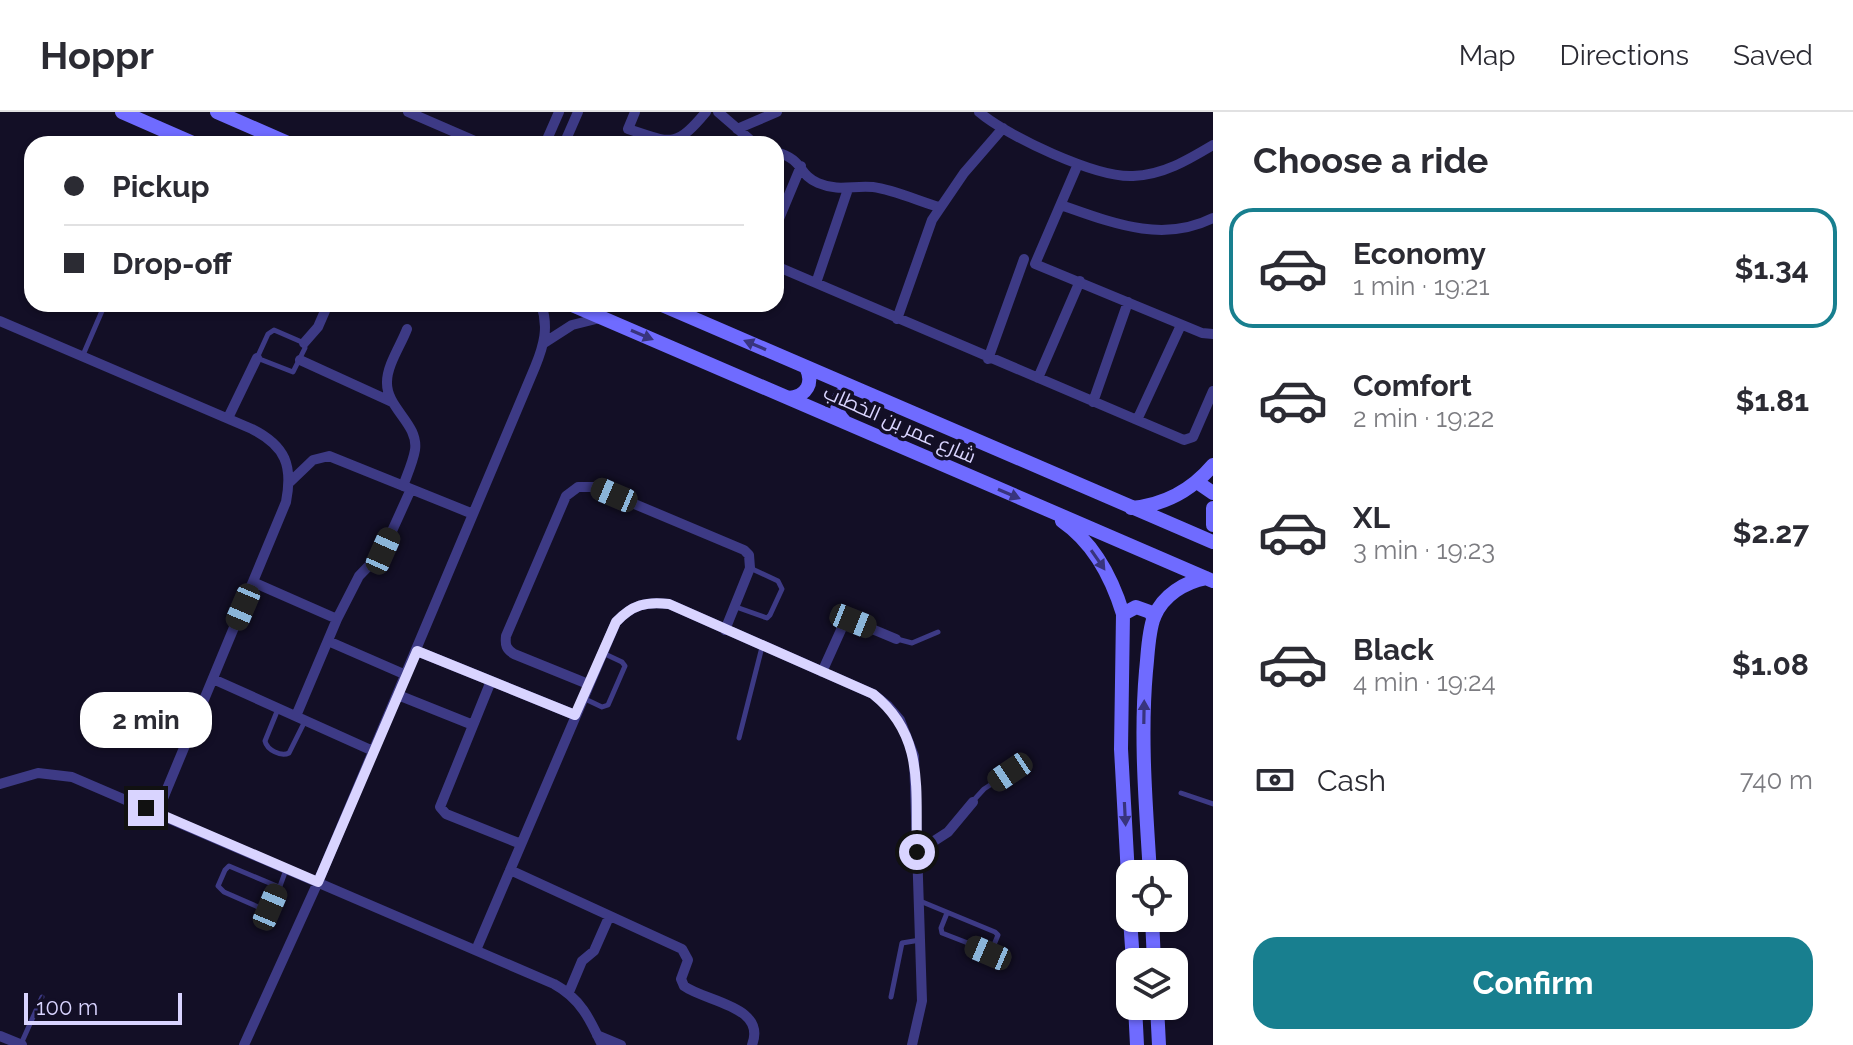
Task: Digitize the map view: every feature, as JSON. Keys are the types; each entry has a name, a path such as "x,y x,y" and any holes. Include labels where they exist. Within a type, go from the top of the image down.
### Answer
{"street":[{"path":"122,112 177,136"},
{"path":"217,112 272,136"},
{"path":"408,112 464,136"},
{"path":"548,136 559,112"},
{"path":"568,136 578,112"},
{"path":"635,112 628,129 650,136"},
{"path":"683,136 706,112"},
{"path":"718,112 745,136"},
{"path":"737,129 777,112"},
{"path":"979,112 1003,128 1078,164 1129,177 1155,174 1213,145"},
{"path":"246,124 253,136"},
{"path":"897,319 939,207 1003,128"},
{"path":"784,153 815,182 848,189 876,187 939,207"},
{"path":"1078,164 1035,264 1181,325 1213,334"},
{"path":"784,207 801,166"},
{"path":"816,283 848,189"},
{"path":"1061,205 1121,225 1154,231 1177,230 1213,218"},
{"path":"988,359 1024,259"},
{"path":"784,269 1184,440 1193,437 1213,391"},
{"path":"1038,378 1080,281"},
{"path":"1093,402 1128,302"},
{"path":"304,343 318,327 325,312"},
{"path":"244,1045 417,651 544,343 546,328 543,312"},
{"name":"شارع عمر بن الخطاب","path":"589,312 1210,579"},
{"name":"شارع عمر بن الخطاب","path":"679,312 1213,542"},
{"path":"544,343 572,325 603,318"},
{"path":"0,321 268,437 288,465 290,482 286,502 157,813"},
{"path":"1137,420 1181,325"},
{"path":"300,718 337,619 359,576 383,551 407,488 415,442 386,385 407,329"},
{"path":"228,418 257,358"},
{"path":"300,360 393,402"},
{"path":"789,398 801,395 809,385 806,367"},
{"path":"845,422 838,413 837,402 843,392 853,387"},
{"path":"290,482 313,460 329,456 473,514"},
{"path":"1131,508 1168,500 1197,482 1213,465"},
{"path":"1197,482 1213,493"},
{"path":"588,684 514,654 505,643 566,496 572,491 586,486 594,487 744,550 752,561 725,630"},
{"path":"1042,508 1068,525 1097,556 1113,584 1123,614 1121,749 1127,860"},
{"path":"1213,508 1213,525"},
{"path":"1149,860 1143,704 1154,618 1163,602 1178,589 1210,579"},
{"path":"253,582 337,619"},
{"path":"476,950 616,622 626,611 639,604 669,604 873,694 900,720 914,756 921,940 922,1001 912,1045"},
{"path":"1123,614 1129,609 1143,608 1154,618"},
{"path":"822,672 845,621 853,621 896,639"},
{"path":"328,641 406,675"},
{"path":"417,651 575,715"},
{"path":"213,679 373,751"},
{"path":"491,681 441,802 442,811 521,844"},
{"path":"398,695 473,725"},
{"path":"0,784 22,776 55,773 72,777 569,992 586,1013 600,1040 621,1045"},
{"path":"917,852 948,832 973,802"},
{"path":"510,870 685,952 688,960 681,979 684,986 744,1013 754,1028 752,1045"},
{"path":"569,992 582,961 594,951 609,917"},
{"path":"1136,1020 1137,1045"},
{"path":"1158,1020 1159,1045"},
{"path":"0,1036 21,1045"}],"lane":[{"path":"83,355 102,312"},
{"path":"274,330 304,343 300,360 291,372 257,358 268,334 274,330"},
{"path":"735,607 767,618 782,589 775,578 750,568"},
{"path":"896,639 912,643 938,632"},
{"path":"739,738 762,646"},
{"path":"582,698 605,707 625,669 624,664 602,653"},
{"path":"278,708 265,741 268,748 282,755 289,753 300,718"},
{"path":"973,802 984,789 1010,772"},
{"path":"1181,793 1213,804"},
{"path":"279,887 229,866 218,886 224,892 265,910 270,907 279,887 287,869"},
{"path":"919,901 997,933 991,952 942,933 947,913"},
{"path":"891,997 902,943 921,940"},
{"path":"21,1045 42,997"}],"route":[{"path":"146,808 318,882 417,651 575,715 616,622 626,611 639,604 654,602 669,604 873,694 888,706 900,720 914,756 917,852"}]}
